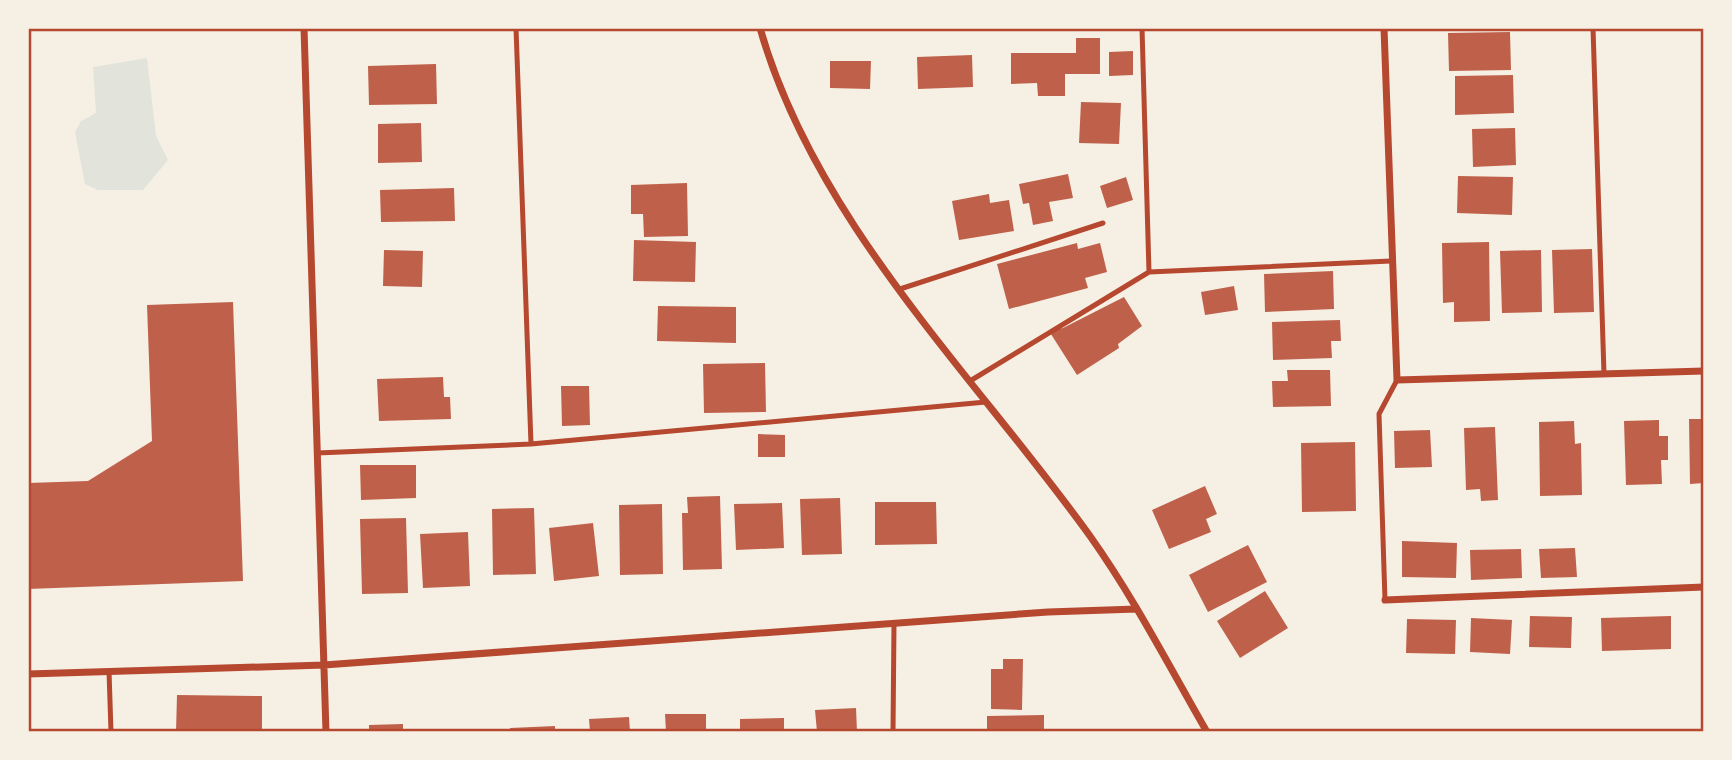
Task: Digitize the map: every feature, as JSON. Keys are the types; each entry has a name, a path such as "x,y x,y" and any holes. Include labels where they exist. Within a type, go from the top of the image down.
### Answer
{"street":[{"path":"304,28 326,732"},
{"path":"760,28 790,112 831,191 900,289 1090,537 1137,609 1207,732"},
{"path":"1384,28 1397,380 1704,370"},
{"path":"1385,600 1704,587"},
{"path":"28,674 324,665 1048,612 1137,609"}],"lane":[{"path":"516,28 531,444"},
{"path":"1142,28 1149,272"},
{"path":"1593,28 1604,374"},
{"path":"900,289 1103,223"},
{"path":"970,381 1149,272 1391,261"},
{"path":"1385,600 1379,414 1397,380"},
{"path":"317,453 531,444 986,402"},
{"path":"892,732 894,624"},
{"path":"109,671 111,732"}],"shaded area":[{"path":"147,58 156,136 168,160 143,190 98,190 85,184 75,132 81,121 96,113 93,67"}],"building":[{"path":"1510,32 1511,70 1449,71 1448,33"},
{"path":"1076,38 1100,38 1100,74 1065,74 1065,96 1038,96 1037,83 1011,84 1011,53 1076,53"},
{"path":"1133,51 1133,75 1109,76 1109,52"},
{"path":"972,55 973,87 918,89 917,57"},
{"path":"830,61 871,61 870,89 830,88"},
{"path":"436,64 437,104 369,105 368,66"},
{"path":"1513,75 1514,113 1455,115 1455,76"},
{"path":"1081,102 1121,103 1119,144 1079,143"},
{"path":"421,123 422,162 378,163 378,124"},
{"path":"1515,128 1516,165 1473,167 1472,129"},
{"path":"1068,174 1073,198 1049,202 1053,221 1033,225 1029,203 1023,204 1019,184"},
{"path":"1458,176 1513,177 1512,215 1457,213"},
{"path":"1126,177 1133,200 1107,208 1100,186"},
{"path":"687,183 688,236 644,237 643,214 631,214 631,185"},
{"path":"454,188 455,221 381,222 380,190"},
{"path":"989,194 990,203 1009,200 1014,231 959,240 952,201"},
{"path":"634,240 696,242 695,282 633,281"},
{"path":"1489,242 1490,321 1454,322 1454,302 1443,303 1442,243"},
{"path":"1077,243 1078,249 1100,243 1107,272 1085,278 1088,288 1009,309 997,264"},
{"path":"1592,249 1594,312 1554,313 1552,250"},
{"path":"384,250 423,251 422,287 383,286"},
{"path":"1541,250 1542,312 1502,313 1500,251"},
{"path":"1333,271 1334,309 1265,312 1264,274"},
{"path":"1234,286 1238,310 1205,315 1201,292"},
{"path":"1124,297 1142,326 1118,344 1119,348 1077,375 1049,331 1063,328"},
{"path":"233,302 243,581 28,589 28,483 88,481 152,441 147,305"},
{"path":"658,306 736,307 736,343 657,341"},
{"path":"1340,320 1341,341 1331,341 1332,358 1273,360 1272,322"},
{"path":"765,363 766,412 704,413 703,364"},
{"path":"1287,370 1330,370 1331,406 1273,407 1272,381 1288,381"},
{"path":"443,377 444,397 450,397 451,419 379,421 377,379"},
{"path":"561,386 589,386 590,425 562,426"},
{"path":"1689,419 1704,419 1704,483 1690,484"},
{"path":"1659,420 1659,436 1668,436 1668,460 1661,460 1662,484 1626,485 1624,421"},
{"path":"1574,421 1575,444 1581,443 1582,495 1540,496 1539,422"},
{"path":"1495,427 1498,500 1481,501 1480,489 1466,490 1464,428"},
{"path":"1430,430 1432,467 1395,468 1394,431"},
{"path":"758,434 785,435 785,457 758,457"},
{"path":"1355,442 1356,511 1302,512 1301,443"},
{"path":"360,465 416,465 416,498 361,500"},
{"path":"1205,486 1217,514 1206,519 1211,532 1169,549 1152,510"},
{"path":"720,496 722,569 683,570 682,513 688,513 687,497"},
{"path":"840,498 842,554 802,555 800,499"},
{"path":"875,502 936,502 937,544 875,545"},
{"path":"782,503 784,548 736,550 734,504"},
{"path":"662,504 663,574 620,575 619,505"},
{"path":"534,508 536,574 493,575 492,509"},
{"path":"406,518 408,593 362,594 360,519"},
{"path":"593,523 599,576 554,581 549,528"},
{"path":"468,532 470,586 423,588 420,534"},
{"path":"1402,541 1457,543 1456,578 1402,577"},
{"path":"1248,545 1267,582 1208,612 1189,575"},
{"path":"1575,548 1577,577 1541,578 1539,549"},
{"path":"1521,549 1522,578 1471,580 1470,550"},
{"path":"1265,591 1288,628 1240,658 1217,621"},
{"path":"1530,616 1572,617 1571,648 1529,647"},
{"path":"1671,616 1671,649 1602,651 1601,618"},
{"path":"1471,618 1512,620 1510,654 1470,652"},
{"path":"1407,619 1456,620 1455,654 1406,653"},
{"path":"1003,659 1023,659 1022,710 991,709 991,669 1003,669"},
{"path":"177,695 262,696 262,732 176,732"},
{"path":"856,708 857,732 817,732 815,710"},
{"path":"665,714 706,714 706,732 666,732"},
{"path":"1044,715 1044,732 987,732 987,716"},
{"path":"629,717 630,732 590,732 589,719"},
{"path":"784,718 784,732 740,732 740,719"},
{"path":"403,724 403,732 369,732 369,725"},
{"path":"555,726 555,732 510,732 510,728"}]}
